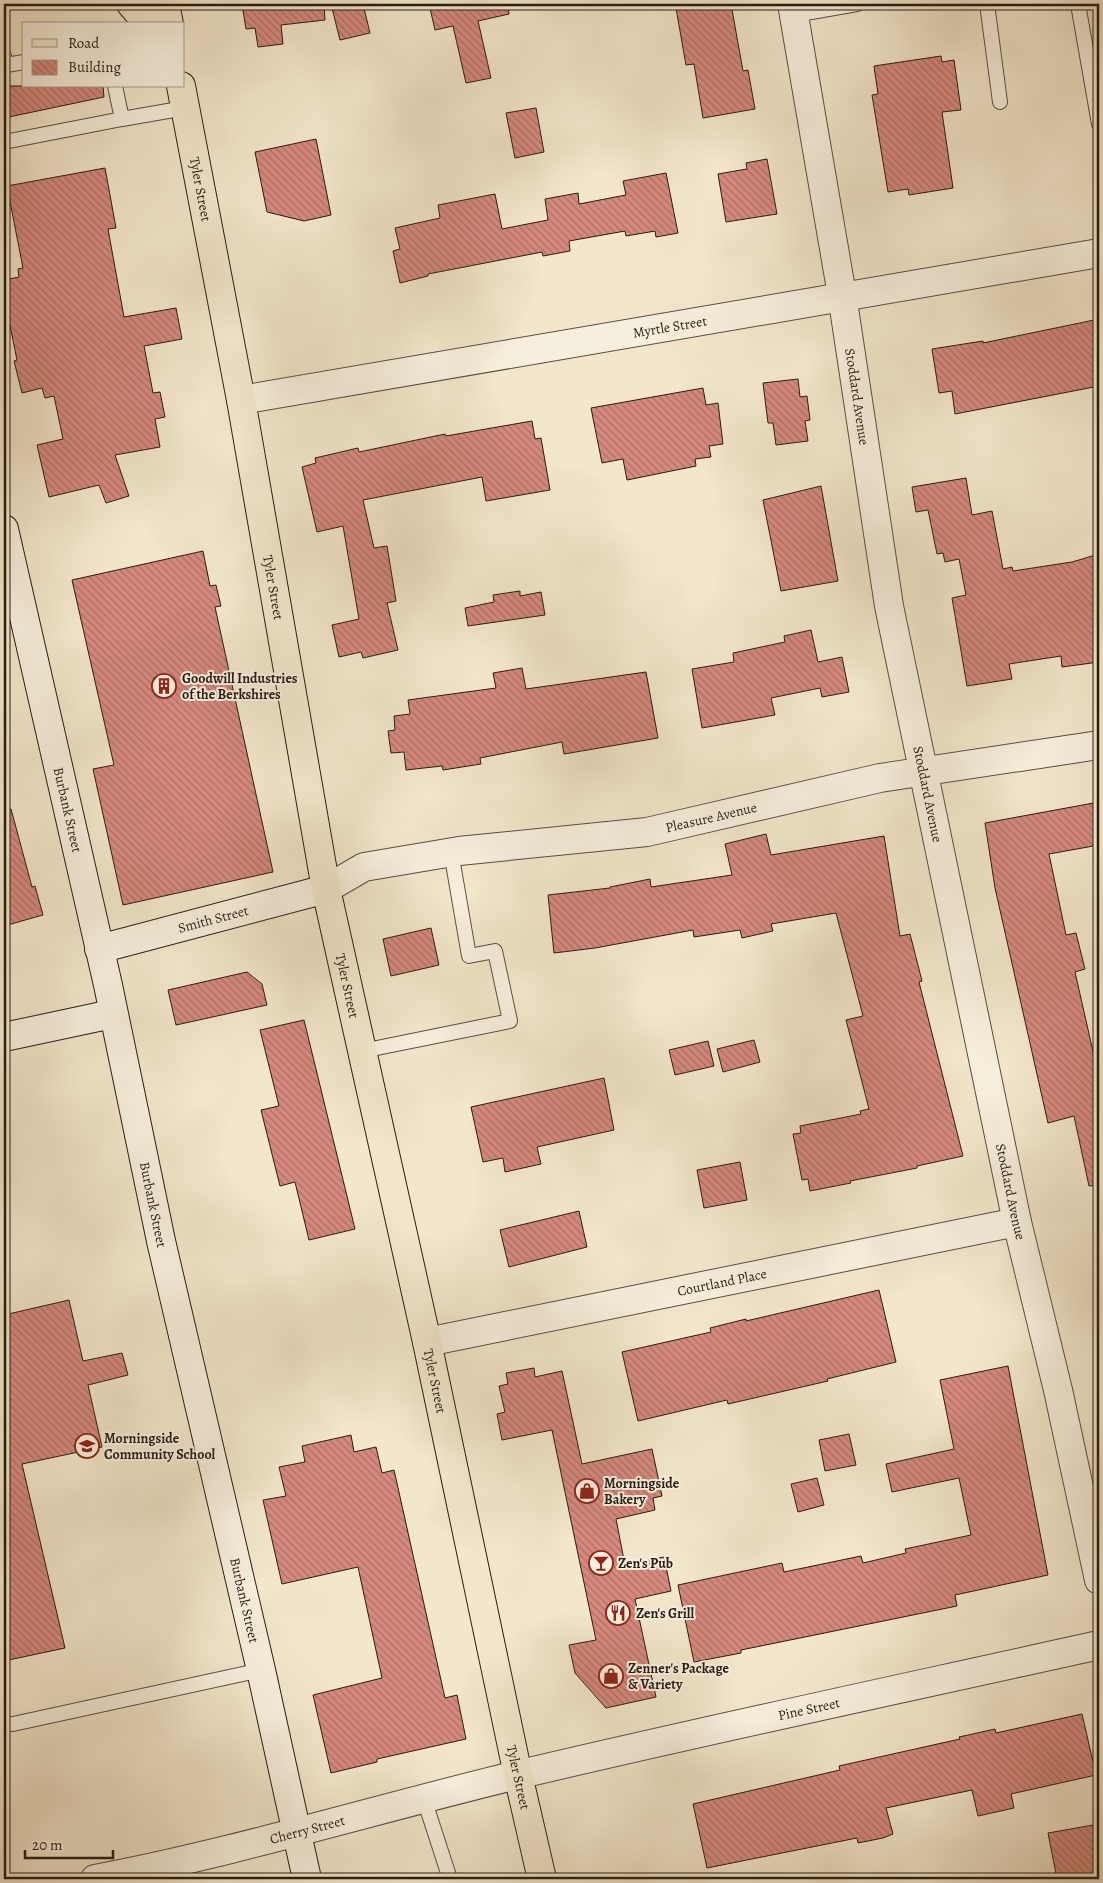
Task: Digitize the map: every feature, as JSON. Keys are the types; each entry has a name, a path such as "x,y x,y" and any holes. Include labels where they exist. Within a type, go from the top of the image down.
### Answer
{"main road":[{"path":"132,4 146,22"},
{"path":"165,4 169,22"},
{"name":"Tyler Street","path":"182,95 241,400 326,889 427,1342 518,1775 542,1879"}],"street":[{"name":"Stoddard Avenue","path":"793,10 842,296 889,606 1017,1222 1058,1390 1099,1580"},
{"name":"Myrtle Street","path":"241,400 1099,253"},
{"name":"Burbank Street","path":"4,529 99,948 161,1241 261,1670 307,1879"},
{"name":"Pleasure Avenue","path":"326,889 364,867 451,852 647,832 880,778 1099,745"},
{"name":"Smith Street","path":"99,948 326,889"},
{"path":"4,1037 112,1014"},
{"name":"Courtland Place","path":"427,1342 1017,1222"},
{"name":"Pine Street","path":"518,1775 1099,1645"},
{"name":"Cherry Street","path":"95,1879 191,1860 297,1830 518,1775"}],"lane":[{"path":"793,10 857,4"},
{"path":"987,4 1000,102"},
{"path":"1078,4 1099,124"},
{"path":"4,62 22,62"},
{"path":"115,88 122,119"},
{"path":"4,142 122,119 182,95"},
{"path":"362,1051 510,1021 494,951 469,956 451,852"},
{"path":"12,1724 261,1670"},
{"path":"424,1799 450,1879"}],"building":[{"path":"242,4 324,4 325,20 281,25 283,44 258,47 255,28 246,29"},
{"path":"331,4 363,4 370,33 340,40"},
{"path":"429,4 508,4 509,14 478,21 491,78 466,83 453,26 435,30"},
{"path":"702,4 731,4 743,71 748,70 755,109 703,118 694,64 686,65 676,8"},
{"path":"941,56 942,62 954,60 961,110 942,112 953,188 909,195 908,189 888,192 872,95 878,94 874,66"},
{"path":"4,86 22,86 22,88 103,88 104,97 4,118"},
{"path":"536,108 544,152 515,158 506,113"},
{"path":"316,139 331,215 304,221 267,212 255,152"},
{"path":"767,159 777,214 726,222 718,174 747,169 746,163"},
{"path":"105,168 116,228 108,229 124,317 176,308 182,339 144,346 153,393 160,392 165,417 155,419 160,447 115,455 129,496 106,503 99,485 49,497 37,445 63,439 54,396 45,398 42,388 22,393 14,361 17,360 4,296 4,280 19,277 18,269 23,268 7,186"},
{"path":"666,173 678,233 656,237 655,231 626,236 625,231 569,241 570,251 543,256 542,252 428,274 428,276 400,283 393,251 400,249 395,228 440,218 438,205 495,194 502,229 548,220 545,199 578,193 579,204 626,195 623,181"},
{"path":"1099,319 1099,386 955,414 952,391 939,393 932,349 983,341 983,343"},
{"path":"798,379 800,397 807,396 810,420 805,421 808,441 776,445 773,423 768,423 763,383"},
{"path":"703,388 706,405 718,403 723,444 709,446 711,457 695,459 696,466 627,480 623,459 602,463 591,408"},
{"path":"532,421 535,439 541,438 550,490 486,501 482,477 363,500 374,548 387,546 396,601 387,603 398,650 363,658 361,652 339,657 332,625 359,619 343,526 317,532 302,467 316,463 315,458 358,448 359,452 445,434 446,436"},
{"path":"966,478 972,515 992,511 1003,569 1012,567 1013,571 1072,562 1099,554 1099,662 1062,667 1061,656 1009,664 1012,679 967,686 952,598 966,595 959,559 945,562 943,553 937,554 928,510 916,512 912,487"},
{"path":"821,486 838,581 781,591 763,500"},
{"name":"Goodwill Industries of the Berkshires","path":"203,551 210,586 216,585 221,606 215,607 273,872 123,905 93,769 114,765 72,580"},
{"path":"520,591 520,596 541,592 545,615 468,626 465,608 494,602 493,595"},
{"path":"811,630 818,662 842,657 849,692 822,697 820,688 771,698 775,715 702,728 692,669 734,662 733,653 785,642 784,636"},
{"path":"522,668 526,689 646,672 658,738 564,754 562,742 480,758 481,764 443,770 442,766 406,770 404,752 391,753 388,731 395,730 394,716 410,714 408,700 496,688 493,673"},
{"path":"1099,802 1099,845 1049,854 1066,935 1076,933 1085,969 1075,972 1099,1078 1099,1185 1089,1186 1074,1116 1048,1123 995,888 985,823"},
{"path":"11,809 32,887 35,886 43,915 4,926 4,810"},
{"path":"766,834 771,855 884,836 900,936 910,934 922,981 919,982 963,1156 810,1191 808,1179 802,1180 793,1134 801,1133 800,1126 861,1114 860,1111 869,1109 846,1020 863,1016 836,913 771,924 773,931 742,938 740,930 694,937 693,930 595,948 554,953 548,895 610,888 650,879 651,887 732,875 725,844"},
{"path":"431,928 439,965 391,976 383,939"},
{"path":"247,972 262,984 267,1005 176,1025 168,990"},
{"path":"304,1020 355,1229 309,1240 295,1182 280,1186 261,1110 279,1106 260,1030"},
{"path":"754,1040 760,1062 723,1072 717,1049"},
{"path":"708,1041 714,1066 675,1075 669,1050"},
{"path":"604,1078 614,1130 537,1147 541,1164 505,1172 503,1158 483,1162 471,1107"},
{"path":"740,1162 747,1200 704,1208 697,1170"},
{"path":"579,1211 587,1247 509,1267 500,1230"},
{"path":"879,1290 896,1362 827,1379 828,1381 728,1404 727,1400 638,1421 622,1352 711,1332 710,1328 746,1319 746,1321"},
{"path":"69,1300 83,1361 122,1353 128,1375 88,1385 102,1447 22,1464 65,1648 4,1661 4,1315"},
{"path":"1008,1366 1048,1575 955,1595 957,1606 741,1650 741,1653 694,1662 678,1585 782,1563 784,1572 861,1556 863,1563 906,1553 905,1549 971,1535 959,1478 892,1492 886,1464 954,1449 940,1380"},
{"path":"534,1368 535,1377 562,1371 582,1464 652,1449 662,1496 653,1498 655,1510 616,1519 625,1565 664,1557 671,1591 635,1599 656,1697 606,1708 575,1673 569,1645 596,1640 552,1430 502,1440 497,1414 505,1412 499,1386 508,1384 506,1373"},
{"path":"849,1434 856,1465 825,1471 819,1440"},
{"path":"351,1435 354,1452 376,1447 382,1473 394,1470 445,1698 457,1695 466,1739 377,1759 377,1762 331,1773 313,1695 382,1678 358,1567 282,1584 263,1500 286,1496 279,1467 305,1462 302,1446"},
{"path":"817,1478 824,1505 798,1512 791,1484"},
{"path":"1082,1714 1096,1775 1011,1794 1014,1808 978,1816 972,1790 886,1808 893,1834 883,1838 858,1843 857,1838 707,1868 693,1804 840,1770 839,1766 960,1739 959,1737 995,1729 996,1733"},
{"path":"1099,1824 1099,1876 1080,1879 1057,1879 1048,1833"}],"place":[{"name":"Goodwill Industries of the Berkshires","path":"164,686"},
{"name":"Morningside Community School","path":"87,1446"},
{"name":"Morningside Bakery","path":"587,1491"},
{"name":"Zen's Pub","path":"601,1563"},
{"name":"Zen's Grill","path":"618,1613"},
{"name":"Zenner's Package & Variety","path":"611,1676"}]}
